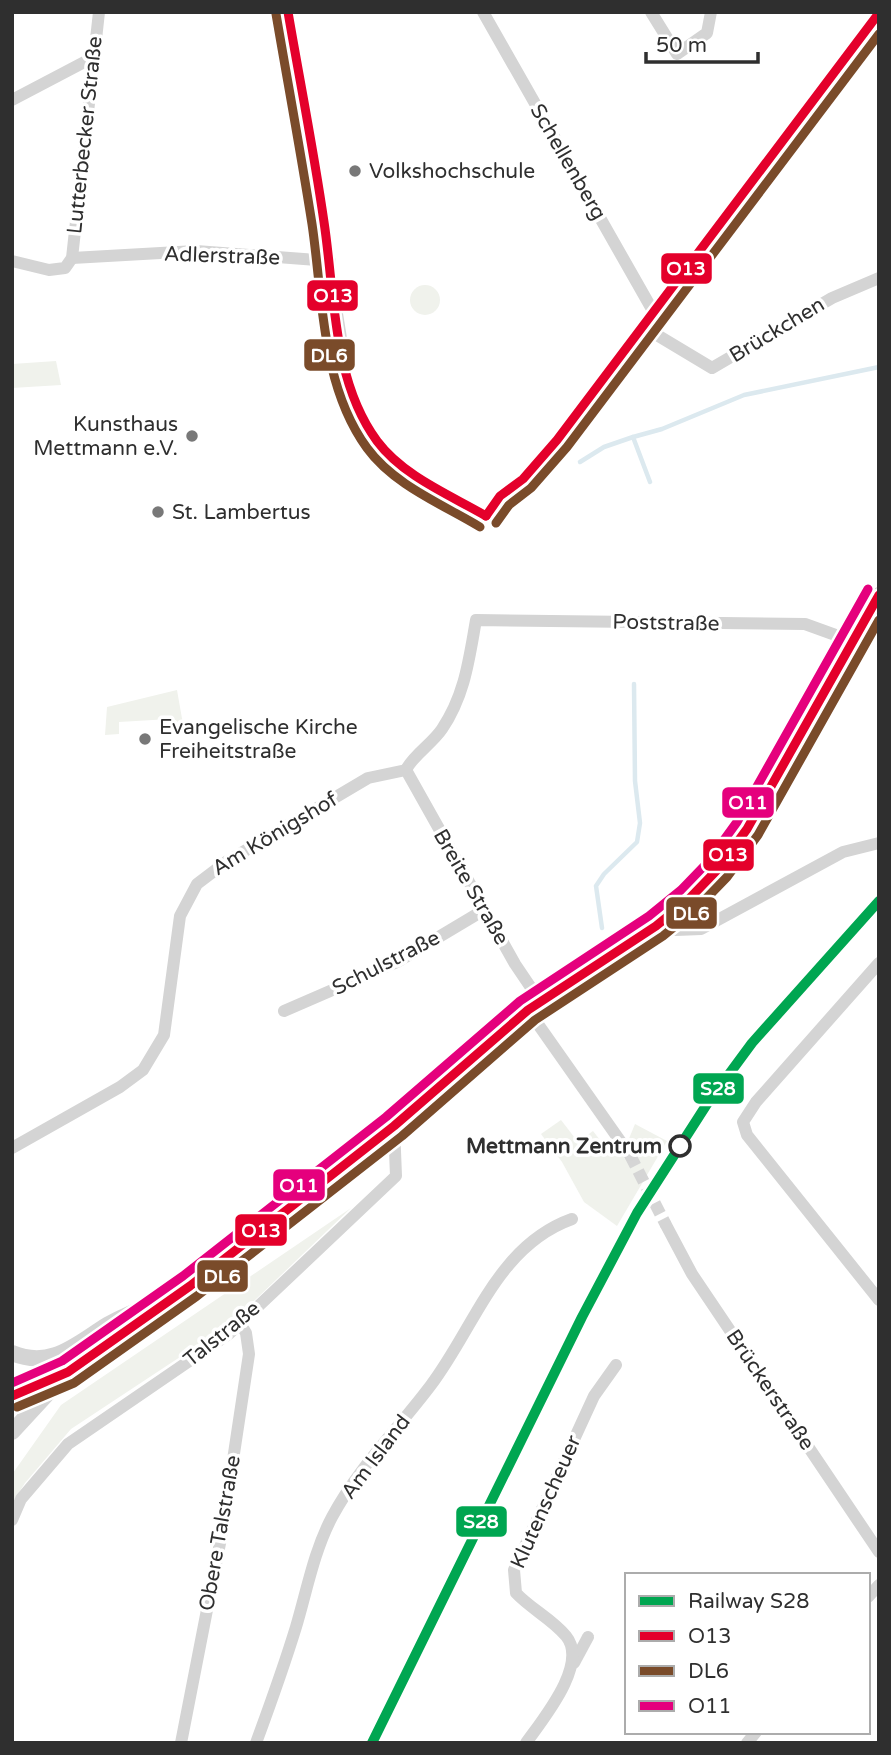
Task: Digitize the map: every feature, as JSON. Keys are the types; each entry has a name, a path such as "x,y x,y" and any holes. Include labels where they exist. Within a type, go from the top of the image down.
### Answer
{"street":[{"name":"Lutterbecker Straße","path":"72,258 99,12"},
{"path":"288,12 346,369"},
{"name":"Schellenberg","path":"483,12 653,311"},
{"path":"651,12 677,54 707,33 711,12"},
{"path":"499,496 523,479 557,440 873,15"},
{"path":"12,100 92,58"},
{"name":"Adlerstraße","path":"12,261 55,271 65,268 72,258 196,251 330,261"},
{"name":"Brückchen","path":"642,326 712,368 832,298 879,278"},
{"path":"12,1432 68,1372 176,1296 394,1126 534,1005 656,926 698,889 747,829 879,595"},
{"name":"Poststraße","path":"406,770 431,745 456,705 465,680 476,620 806,624 852,641"},
{"name":"Breite Straße","path":"406,770 534,1005"},
{"name":"Am Königshof","path":"12,1148 120,1087 151,1059 167,1020 172,962 180,916 197,884 226,862 368,778 406,770"},
{"path":"656,926 676,930 701,929 843,852 879,844"},
{"name":"Schulstraße","path":"284,1011 397,962 484,910"},
{"path":"879,963 756,1102 743,1122 747,1135 879,1300"},
{"path":"534,1005 630,1155"},
{"name":"Talstraße","path":"12,1520 21,1499 68,1444 217,1343 396,1176 394,1126"},
{"name":"Am Island","path":"256,1743 296,1627 315,1556 332,1516 368,1463 432,1384 492,1285 523,1249 550,1227 572,1219"},
{"name":"Brückerstraße","path":"666,1225 692,1274 879,1552"},
{"path":"12,1353 43,1360 56,1357 129,1313 176,1296"},
{"name":"Obere Talstraße","path":"181,1743 222,1533 248,1354 246,1333 240,1323"},
{"name":"Klutenscheuer","path":"573,1666 574,1653 568,1638 520,1597 514,1588 513,1576 594,1396 616,1365"},
{"path":"12,1396 68,1372"},
{"path":"526,1743 588,1637"}],"shaded area":[{"path":"425,285 431,286 439,294 439,306 431,314 425,315 419,314 411,306 410,300 411,294 419,286"},
{"path":"56,361 61,385 12,388 12,364"},
{"path":"177,690 184,730 171,730 170,719 119,722 119,734 105,735 107,707"},
{"path":"561,1120 578,1142 593,1131 607,1149 614,1144 625,1159 639,1148 628,1141 635,1124 667,1141 617,1226 584,1202 562,1162 541,1134"},
{"path":"351,1208 230,1324 71,1429 25,1483 12,1503 13,1473 61,1405"}],"waterway":[{"path":"650,482 633,437 662,429 744,395 879,367"},
{"path":"580,462 604,447 633,437"},
{"path":"602,928 596,886 604,874 637,842 640,823 635,781 634,684"}],"tunnel":[{"path":"630,1155 666,1225"}],"rail line":[{"name":"S28","path":"372,1743 582,1317 637,1213 707,1104 752,1043 879,901"}],"transit line":[{"name":"O13","path":"288,12 320,196 338,336 351,391 362,417 377,441 400,465 486,516"},
{"name":"O13","path":"486,516 500,496 523,479 557,440 879,13"},
{"name":"DL6","path":"276,14 312,224 326,340 341,397 352,423 378,461 419,493 480,527"},
{"name":"DL6","path":"496,523 509,505 531,488 567,447 879,34"},
{"name":"O11","path":"12,1383 62,1361 183,1276 386,1117 520,1001 649,916 681,890 708,862 737,822 868,589"},
{"name":"O13","path":"12,1396 68,1372 190,1286 394,1126 528,1010 656,926 689,899 717,870 747,829 879,595"},
{"name":"DL6","path":"17,1407 74,1383 197,1296 402,1136 535,1020 663,936 697,908 727,877 758,835 879,620"}],"place":[{"name":"Volkshochschule","path":"355,171"},
{"name":"Kunsthaus Mettmann e.V.","path":"192,436"},
{"name":"St. Lambertus","path":"158,512"},
{"name":"Evangelische Kirche Freiheitstraße","path":"145,739"},
{"name":"Mettmann Zentrum","path":"680,1146"}]}
